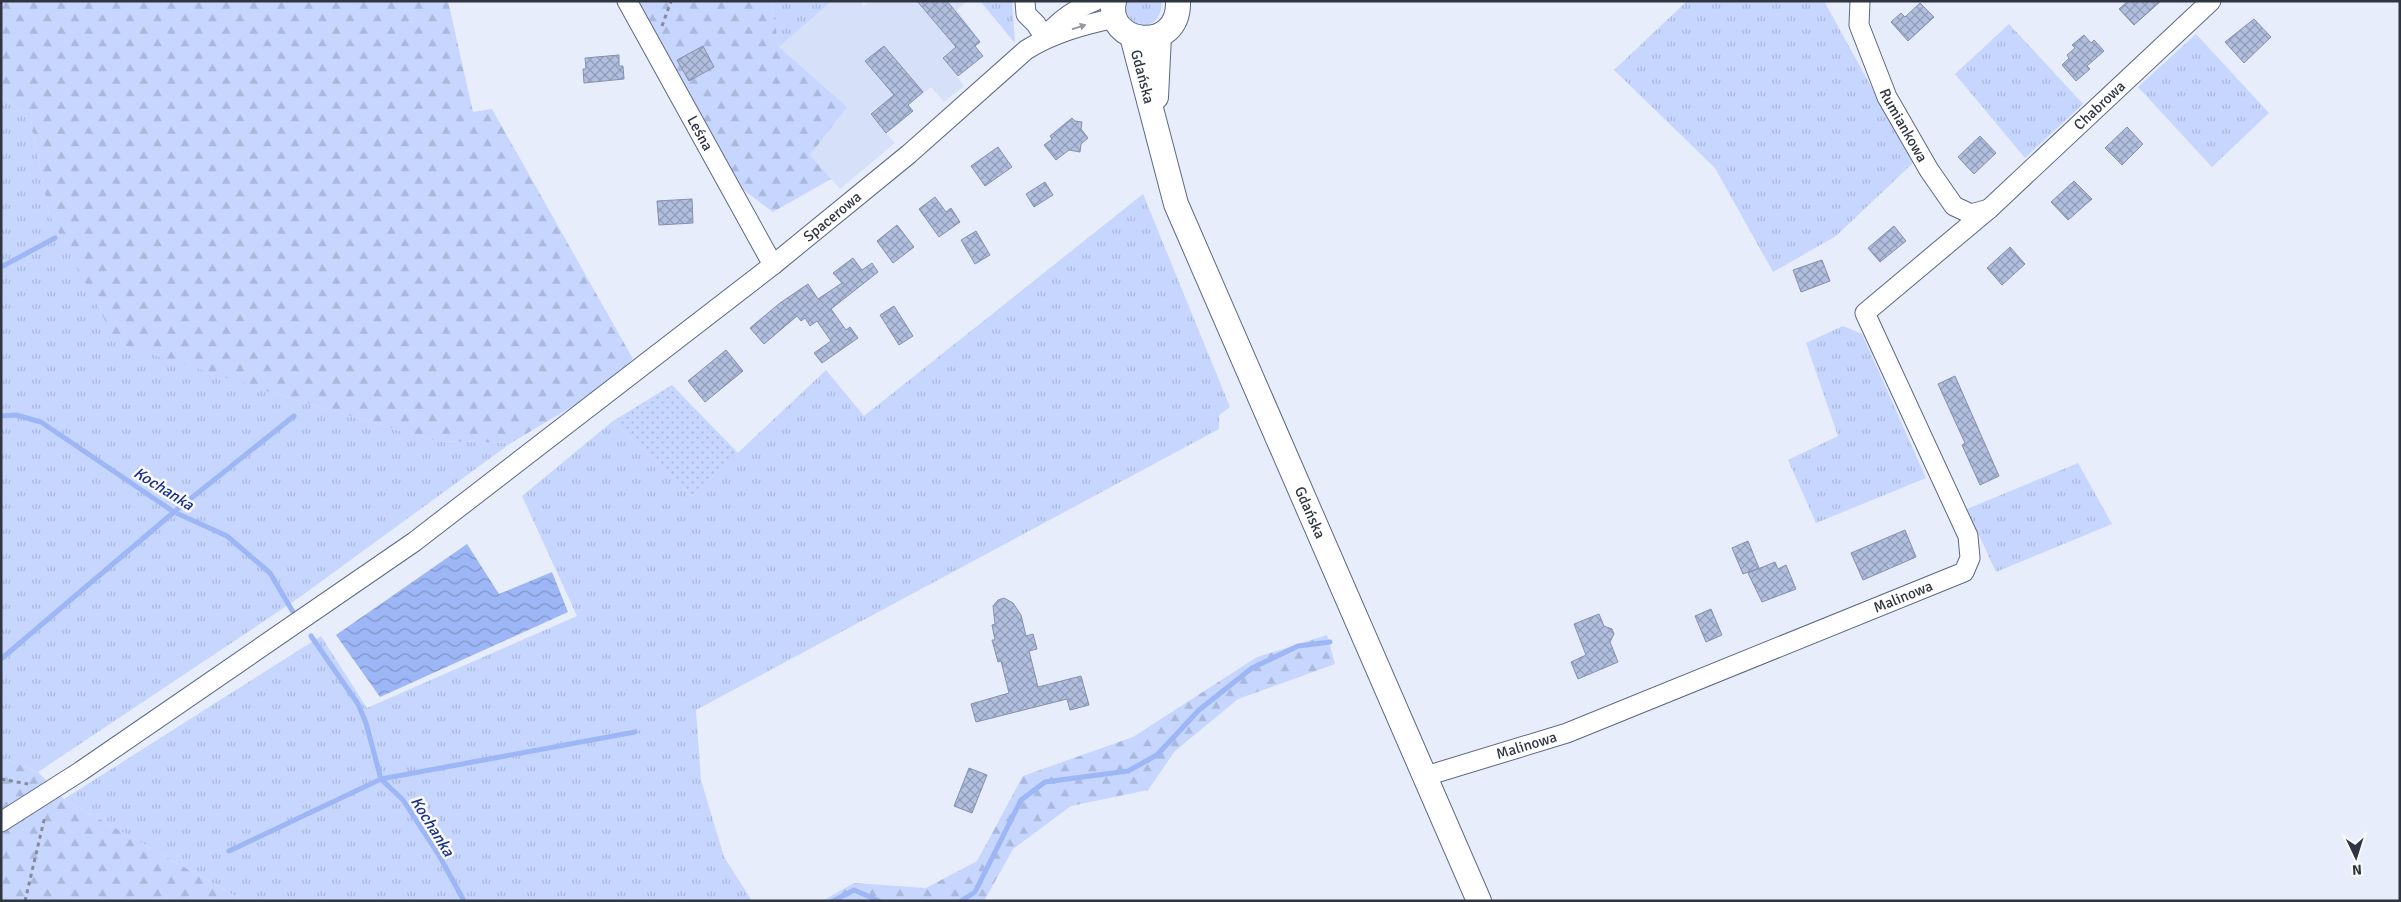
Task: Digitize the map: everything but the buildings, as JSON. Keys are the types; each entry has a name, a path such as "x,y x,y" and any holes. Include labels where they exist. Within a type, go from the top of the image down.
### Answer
{"main road":[{"path":"1114,10 1122,29 1132,36 1146,39 1160,36 1170,28 1177,16 1178,1"},
{"name":"Gdańska","path":"1132,36 1176,204 1479,901"},
{"name":"Gdańska","path":"1155,119 1160,36"}],"street":[{"name":"Leśna","path":"627,1 653,52 673,81 773,265"},
{"path":"1025,1 1026,14 1036,24 1044,38"},
{"name":"Spacerowa","path":"1,822 51,790 414,542 773,265 909,154 1026,50 1044,38 1058,22 1082,6 1095,1"},
{"name":"Rumiankowa","path":"1860,1 1859,25 1887,97 1929,170 1954,206 1971,214 1989,209"},
{"name":"Chabrowa","path":"1989,209 2211,1"},
{"name":"Spacerowa","path":"1044,38 1089,24 1114,10"},
{"name":"Malinowa","path":"1426,776 1567,733 1845,622 1964,572 1970,558 1968,536 1864,313 1989,209"}],"path":[{"path":"25,901 51,790"}],"shaded area":[{"path":"832,1 860,1 864,6 870,1 967,1 957,10 981,42 975,46 956,47 942,57 964,86 944,102 931,87 908,105 897,93 869,114 895,143 840,189 810,156 779,47"}],"green space":[{"path":"1,1 448,1 473,112 492,109 633,359 588,397 511,443 435,441 273,393 117,343 49,214 31,120 1,96"},
{"path":"637,1 771,1 779,47 847,107 810,155 831,179 773,212 741,188"},
{"path":"771,1 832,1 779,47"},
{"path":"980,1 1012,1 1015,43"},
{"path":"1125,1 1161,1 1161,11 1152,23 1138,25 1132,21 1127,13"},
{"path":"1687,1 1824,1 1913,163 1836,236 1773,272 1715,168 1614,70"},
{"path":"2009,24 2083,104 2025,158 1955,74"},
{"path":"2196,34 2269,113 2212,167 2138,87"},
{"path":"1,96 31,120 49,214 273,393 435,441 511,443 300,597 38,772 1,757"},
{"path":"1143,194 1230,407 1219,415 1219,429 696,710 701,780 724,857 752,901 244,901 64,799 321,636 367,708 577,616 522,496 613,421 692,496 826,370 864,416"},
{"path":"1843,326 1862,334 1926,478 1816,523 1788,460 1838,436 1806,343"},
{"path":"672,385 738,453 692,496 613,421"},
{"path":"2078,463 2112,524 1996,572 1967,509"},
{"path":"1327,635 1335,664 1238,699 1175,751 1148,790 1071,806 1013,849 984,901 822,901 854,883 926,888 977,861 1023,776 1133,737 1257,657"},
{"path":"1,757 38,772 64,799 244,901 1,901"}],"water":[{"path":"467,544 499,594 552,572 568,612 380,697 336,635"}],"waterway":[{"path":"1,267 55,238"},
{"name":"Kochanka","path":"1,416 16,415 41,422 174,512 227,536 270,573 293,612"},
{"path":"1,659 174,512 294,416"},
{"name":"Kochanka","path":"311,636 358,704 366,723 381,779 403,800 440,857 464,901"},
{"path":"961,901 975,892 1021,800 1045,782 1128,771 1157,755 1199,710 1252,668 1298,646 1330,642"},
{"path":"229,851 381,779 635,732"},
{"path":"833,901 854,890 879,901"}]}
